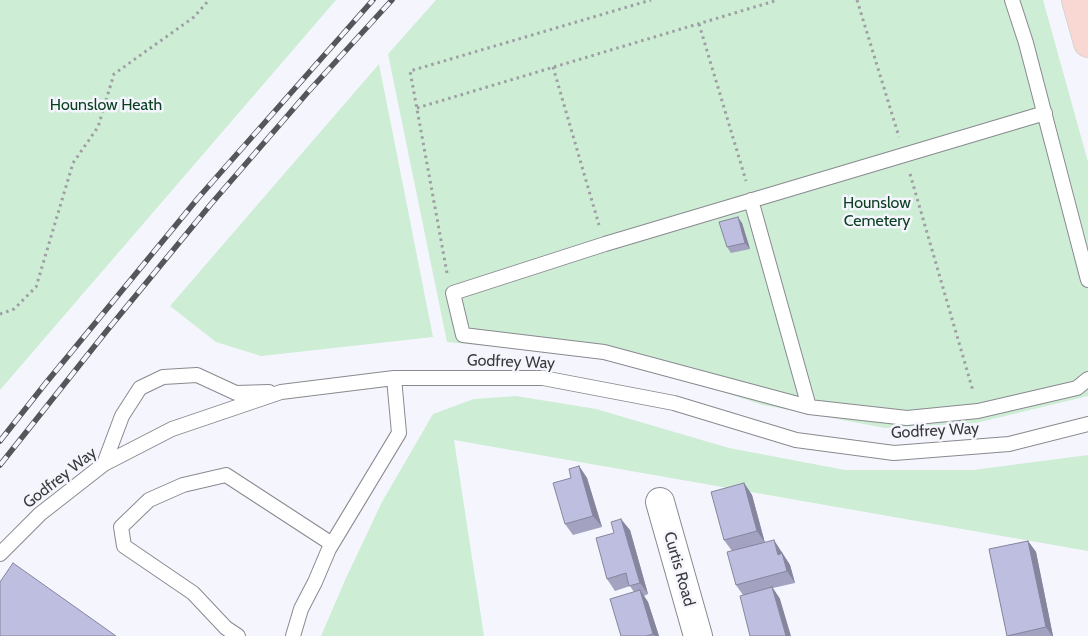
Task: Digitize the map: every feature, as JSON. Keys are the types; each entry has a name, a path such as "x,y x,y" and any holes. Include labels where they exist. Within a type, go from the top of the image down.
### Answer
{"main road":[{"path":"1076,0 1088,43"}],"street":[{"name":"Curtis Road","path":"660,502 698,636"}],"lane":[{"path":"1012,0 1026,43 1088,280"},
{"path":"1045,113 604,244 453,293 463,335 604,352 809,407 907,418 978,411 1077,388 1088,379"},
{"path":"751,200 809,407"},
{"path":"104,464 122,416 140,388 163,377 197,375 236,393 281,392"},
{"path":"292,636 301,609 332,544 399,433 394,378"},
{"name":"Godfrey Way","path":"0,554 40,514 104,464 172,429 281,392 394,378 543,378 674,403 796,440 894,453 1009,444 1088,424"},
{"path":"238,636 226,628 193,593 124,546 121,527 149,500 183,485 226,476 332,544"}],"path":[{"path":"0,314 14,309 36,287 73,162 98,127 114,74 194,17 209,0"},
{"path":"453,293 447,275 410,72 651,0"},
{"path":"416,108 778,0"},
{"path":"857,0 978,411"},
{"path":"699,24 751,200"},
{"path":"553,67 604,244"}],"green space":[{"name":"Hounslow Heath","path":"0,0 336,0 0,390"},
{"name":"Hounslow Cemetery","path":"436,0 1043,0 1088,162 1088,396 976,423 885,428 763,405 683,379 587,356 447,342 388,54"},
{"path":"379,64 433,337 261,356 216,342 170,306"},
{"path":"516,396 596,409 729,448 845,470 973,470 1088,455 1088,551 454,440 484,636 321,636 382,502 433,414 474,399"}],"building":[{"path":"738,217 745,243 727,247 719,222"},
{"path":"579,466 593,516 565,524 553,483 571,478 569,469"},
{"path":"744,483 757,531 724,540 711,492"},
{"path":"621,519 640,583 629,586 626,573 607,579 596,538 614,533 611,522"},
{"path":"774,540 778,555 782,553 787,571 736,585 727,552"},
{"path":"1028,541 1046,627 1007,636 989,549"},
{"path":"13,563 116,636 0,636 0,582"},
{"path":"772,587 786,636 750,636 740,596"},
{"path":"640,590 653,634 646,636 621,636 610,599"}],"railway":[{"path":"0,441 199,197 373,0"},
{"path":"0,465 211,204 308,92 392,0"}]}
